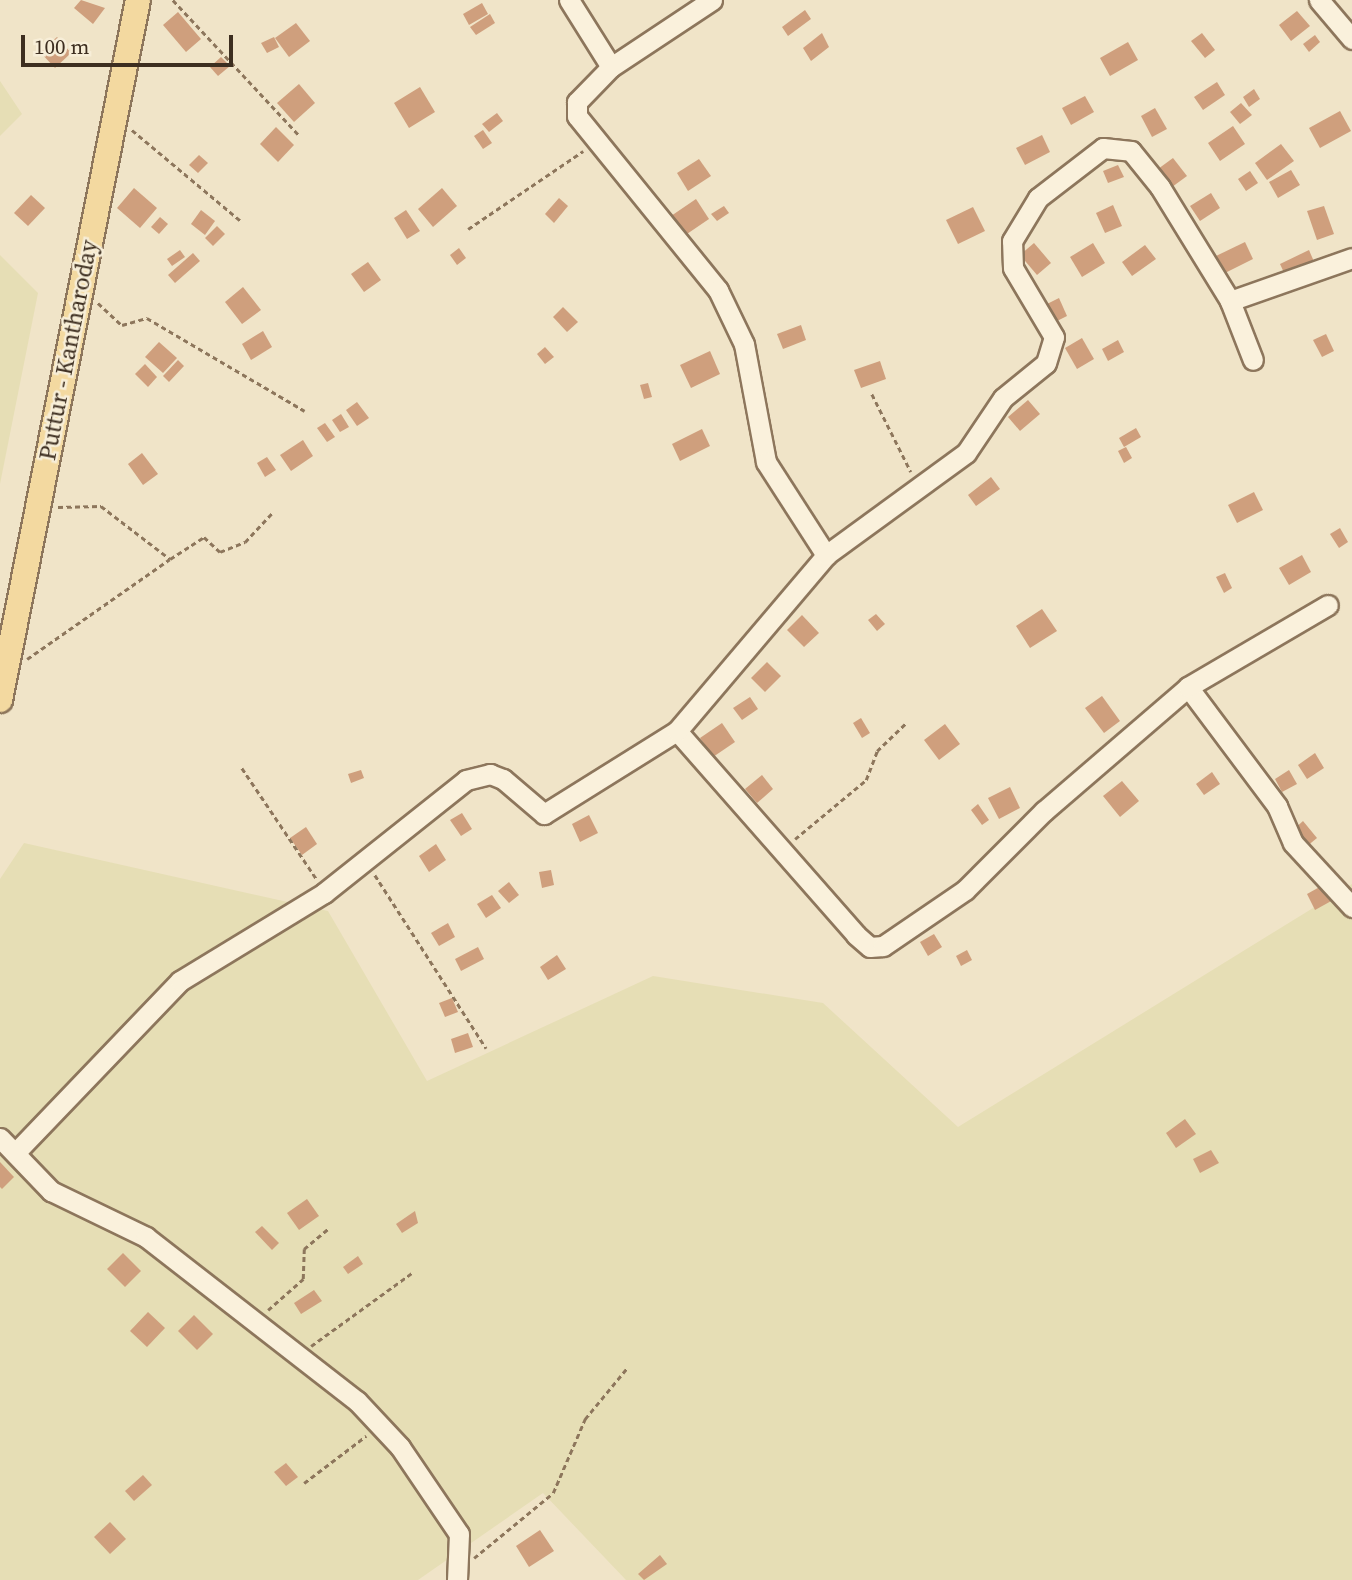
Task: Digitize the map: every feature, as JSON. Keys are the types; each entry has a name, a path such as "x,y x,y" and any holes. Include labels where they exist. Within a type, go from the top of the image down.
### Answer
{"main road":[{"name":"Puttur - Kantharoday","path":"2,688 138,0"}],"street":[{"path":"569,0 611,67"},
{"path":"712,0 611,67 577,102 577,116 718,290 744,344 766,462 826,555"},
{"path":"1319,0 1352,39"},
{"path":"16,1152 180,981 326,892 466,780 490,774 503,779 544,814 677,730 826,555 966,453 1003,398 1054,349 1054,337 1013,268 1012,240 1038,198 1103,148 1131,151 1230,301 1253,360"},
{"path":"1230,301 1352,258"},
{"path":"677,730 856,935 870,947 883,946 965,890 1044,811 1188,687 1328,605"},
{"path":"1188,687 1277,806 1293,843 1352,907"},
{"path":"0,1138 51,1191 146,1237 255,1321 380,1425 459,1534 458,1576"}],"path":[{"path":"173,0 299,135"},
{"path":"114,114 242,222"},
{"path":"468,229 597,141"},
{"path":"80,287 122,325 147,317 305,411"},
{"path":"872,394 921,486"},
{"path":"37,507 101,506 170,559"},
{"path":"2,688 170,559 204,537 220,552 245,542 272,513"},
{"path":"781,850 866,780 877,751 905,724"},
{"path":"242,768 326,892"},
{"path":"365,860 486,1048"},
{"path":"255,1321 303,1279 304,1249 328,1229"},
{"path":"299,1358 412,1273"},
{"path":"458,1576 553,1493 585,1419 627,1368"},
{"path":"304,1483 380,1425"}],"shaded area":[{"path":"0,81 22,114 0,136"},
{"path":"0,255 38,293 0,484"},
{"path":"24,843 328,911 427,1081 653,976 823,1003 958,1127 1352,884 1352,1580 626,1580 543,1493 418,1580 0,1580 0,879"}],"building":[{"path":"81,0 105,8 93,24 74,8"},
{"path":"482,3 488,14 469,25 463,14"},
{"path":"805,10 811,19 788,36 782,27"},
{"path":"1297,11 1310,26 1291,41 1279,25"},
{"path":"178,12 201,39 186,52 163,25"},
{"path":"490,14 495,23 476,35 470,27"},
{"path":"296,23 310,41 289,57 275,38"},
{"path":"822,33 829,47 811,61 803,48"},
{"path":"1202,33 1215,50 1205,58 1191,41"},
{"path":"1315,35 1320,42 1309,52 1303,44"},
{"path":"57,37 71,53 55,68 40,52"},
{"path":"274,37 279,47 267,53 261,43"},
{"path":"1128,42 1138,60 1110,76 1100,58"},
{"path":"221,57 230,66 218,76 210,67"},
{"path":"1217,82 1225,95 1203,110 1194,97"},
{"path":"299,84 315,103 294,122 277,103"},
{"path":"420,87 435,112 409,128 394,103"},
{"path":"1254,89 1260,99 1249,107 1243,97"},
{"path":"1085,96 1094,112 1071,125 1062,108"},
{"path":"1241,103 1252,115 1240,124 1230,112"},
{"path":"1155,108 1167,129 1152,137 1141,116"},
{"path":"1340,111 1351,131 1320,148 1309,128"},
{"path":"497,113 503,121 489,132 482,124"},
{"path":"1233,126 1245,144 1220,161 1208,143"},
{"path":"276,127 294,145 278,162 260,144"},
{"path":"483,130 492,143 483,149 474,136"},
{"path":"1042,135 1050,152 1025,165 1016,148"},
{"path":"1281,144 1294,161 1267,180 1255,163"},
{"path":"199,155 208,163 198,173 189,165"},
{"path":"1173,158 1187,176 1172,187 1158,169"},
{"path":"699,159 711,176 688,191 677,173"},
{"path":"1118,165 1124,177 1108,183 1103,171"},
{"path":"1291,170 1300,185 1278,198 1269,182"},
{"path":"1250,171 1258,183 1246,191 1238,179"},
{"path":"134,188 157,208 140,228 117,208"},
{"path":"442,188 457,206 433,227 418,209"},
{"path":"1211,193 1220,208 1200,221 1190,206"},
{"path":"31,195 45,208 28,226 14,213"},
{"path":"559,198 568,206 554,223 545,214"},
{"path":"696,199 709,219 684,236 671,216"},
{"path":"1113,205 1122,226 1105,233 1096,213"},
{"path":"724,206 729,213 717,221 711,214"},
{"path":"1324,206 1334,234 1317,240 1307,211"},
{"path":"973,207 985,231 958,244 946,220"},
{"path":"201,210 215,221 205,235 191,224"},
{"path":"406,210 420,231 407,239 394,218"},
{"path":"160,217 168,224 159,234 151,227"},
{"path":"217,226 225,234 213,246 205,238"},
{"path":"1245,242 1253,259 1225,273 1216,256"},
{"path":"1034,243 1051,263 1037,275 1020,255"},
{"path":"1093,243 1105,263 1082,277 1070,257"},
{"path":"1145,245 1156,259 1132,276 1122,262"},
{"path":"459,248 466,258 457,265 450,255"},
{"path":"180,250 185,257 172,266 167,259"},
{"path":"1309,250 1315,264 1286,277 1280,264"},
{"path":"193,253 200,261 175,283 168,275"},
{"path":"368,262 381,280 364,292 351,274"},
{"path":"243,287 261,310 242,324 225,302"},
{"path":"1059,298 1067,316 1053,323 1045,305"},
{"path":"563,307 578,322 567,332 553,317"},
{"path":"801,325 806,340 783,349 777,334"},
{"path":"263,331 272,347 251,360 242,344"},
{"path":"1326,334 1334,351 1322,357 1313,340"},
{"path":"1082,338 1094,359 1077,369 1065,348"},
{"path":"1118,340 1124,352 1108,361 1102,349"},
{"path":"159,342 177,358 163,373 145,357"},
{"path":"545,347 554,357 545,364 537,354"},
{"path":"710,351 720,374 691,388 680,365"},
{"path":"178,360 184,366 169,382 163,376"},
{"path":"880,361 886,379 861,388 854,370"},
{"path":"145,364 157,377 148,387 135,374"},
{"path":"648,383 652,397 644,399 640,385"},
{"path":"1028,400 1040,414 1020,431 1008,417"},
{"path":"357,402 369,418 357,426 346,410"},
{"path":"341,414 349,427 340,432 332,420"},
{"path":"325,423 335,437 327,442 317,428"},
{"path":"1136,428 1141,437 1124,447 1119,438"},
{"path":"702,429 710,446 680,461 672,444"},
{"path":"303,440 313,456 291,471 280,455"},
{"path":"1126,447 1132,458 1124,463 1118,451"},
{"path":"142,453 158,474 143,485 128,464"},
{"path":"267,457 276,470 265,477 257,463"},
{"path":"991,477 1000,489 976,506 968,495"},
{"path":"1254,492 1263,510 1237,523 1228,505"},
{"path":"1340,528 1348,542 1339,548 1330,534"},
{"path":"1302,555 1311,572 1289,585 1279,568"},
{"path":"1225,573 1232,588 1224,593 1216,577"},
{"path":"1042,609 1057,631 1030,648 1016,626"},
{"path":"876,614 885,624 877,631 868,620"},
{"path":"802,615 819,633 804,647 787,630"},
{"path":"767,662 781,676 765,692 751,678"},
{"path":"1102,696 1120,721 1104,733 1085,708"},
{"path":"750,697 758,709 742,720 733,708"},
{"path":"861,718 870,733 862,738 853,723"},
{"path":"722,723 735,742 713,757 700,738"},
{"path":"945,724 960,744 939,760 924,740"},
{"path":"1315,753 1324,768 1307,779 1298,765"},
{"path":"361,770 364,778 351,783 348,774"},
{"path":"1289,770 1297,784 1282,792 1275,779"},
{"path":"1212,772 1220,784 1204,795 1196,784"},
{"path":"762,775 773,789 757,803 745,789"},
{"path":"1122,781 1139,801 1120,817 1103,796"},
{"path":"1010,787 1020,808 999,819 988,798"},
{"path":"978,804 989,820 982,825 971,810"},
{"path":"462,813 472,829 461,836 450,820"},
{"path":"589,815 598,833 580,842 572,824"},
{"path":"1303,821 1317,838 1306,847 1292,831"},
{"path":"306,827 317,844 302,855 290,838"},
{"path":"436,844 446,860 429,872 419,856"},
{"path":"551,870 554,885 542,888 539,872"},
{"path":"509,882 519,895 509,903 498,891"},
{"path":"1325,884 1333,900 1315,910 1307,894"},
{"path":"492,895 501,908 486,918 477,904"},
{"path":"448,923 455,937 439,946 431,933"},
{"path":"934,934 942,947 928,956 920,942"},
{"path":"478,947 484,959 461,971 455,959"},
{"path":"967,950 972,960 961,966 956,956"},
{"path":"557,955 566,969 548,980 540,967"},
{"path":"452,998 458,1012 445,1017 439,1003"},
{"path":"468,1033 473,1047 455,1053 451,1039"},
{"path":"1185,1119 1196,1134 1176,1148 1166,1133"},
{"path":"1211,1150 1219,1163 1200,1173 1193,1159"},
{"path":"0,1162 14,1177 2,1189 0,1187"},
{"path":"307,1199 319,1216 299,1230 287,1213"},
{"path":"415,1211 418,1223 402,1233 396,1224"},
{"path":"262,1226 279,1243 272,1250 255,1232"},
{"path":"123,1253 141,1271 125,1287 107,1269"},
{"path":"358,1256 363,1264 348,1274 343,1267"},
{"path":"314,1290 322,1301 301,1314 294,1303"},
{"path":"148,1312 165,1328 147,1347 130,1331"},
{"path":"194,1315 213,1334 197,1350 178,1331"},
{"path":"286,1463 298,1477 286,1486 274,1472"},
{"path":"143,1475 152,1485 134,1501 125,1491"},
{"path":"110,1522 126,1539 110,1554 94,1537"},
{"path":"540,1530 554,1551 529,1567 516,1546"},
{"path":"660,1555 667,1564 644,1580 638,1574"}]}
